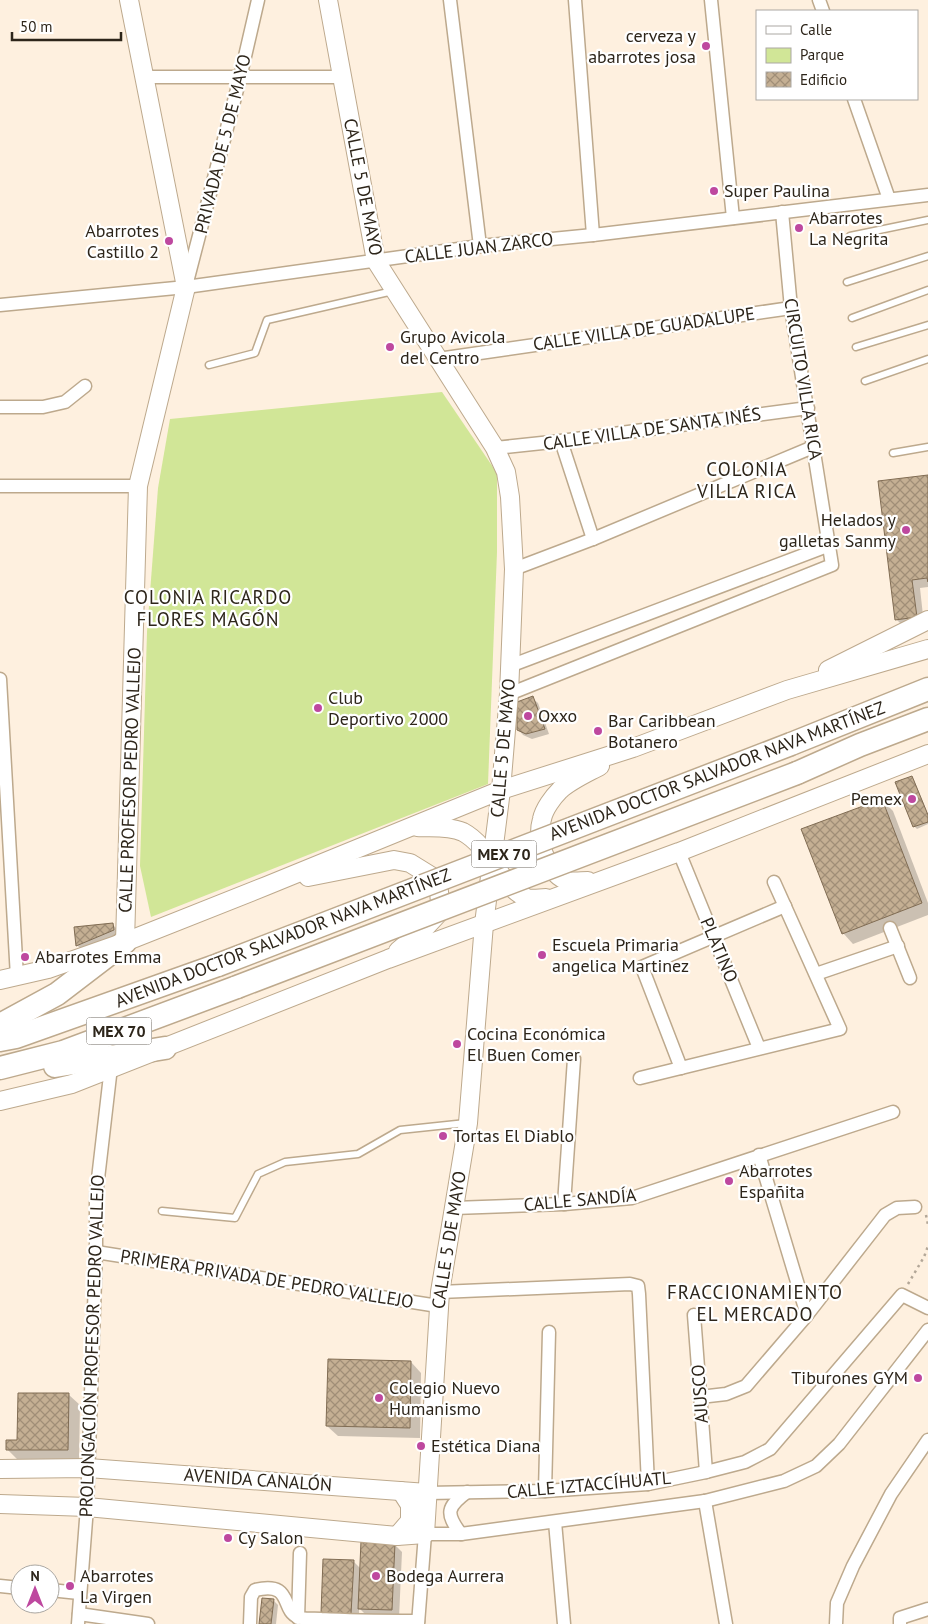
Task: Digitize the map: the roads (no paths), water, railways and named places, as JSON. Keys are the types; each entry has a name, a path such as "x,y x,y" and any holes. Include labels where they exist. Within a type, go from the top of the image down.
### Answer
{"highway":[{"path":"861,714 928,675"},
{"name":"AVENIDA DOCTOR SALVADOR NAVA MARTÍNEZ","path":"0,1040 218,965 791,744 928,688"},
{"name":"AVENIDA DOCTOR SALVADOR NAVA MARTÍNEZ","path":"0,1068 63,1052 237,987 797,773 860,745 928,720"},
{"path":"860,745 928,726"},
{"path":"0,1025 57,994 125,942"},
{"path":"0,1075 165,1048"}],"street":[{"name":"CALLE PROFESOR PEDRO VALLEJO","path":"125,942 138,486 186,287 129,0"},
{"name":"PRIVADA DE 5 DE MAYO","path":"186,287 240,78 258,0"},
{"name":"CALLE 5 DE MAYO","path":"328,0 376,261 495,448 506,472 510,498 514,569 509,694 501,790 484,924 468,1123 439,1299 418,1622"},
{"path":"450,0 480,246"},
{"path":"575,0 593,235"},
{"path":"711,0 733,218"},
{"path":"143,77 342,76"},
{"path":"854,100 889,199"},
{"name":"CALLE JUAN ZARCO","path":"0,304 186,287 480,246 593,235 928,195"},
{"name":"CIRCUITO VILLA RICA","path":"509,694 832,565 791,308 782,212"},
{"name":"CALLE VILLA DE GUADALUPE","path":"438,359 791,308"},
{"path":"0,407 43,407 65,402 85,386"},
{"name":"CALLE VILLA DE SANTA INÉS","path":"495,448 808,408"},
{"path":"561,441 593,539"},
{"path":"514,569 593,539 813,447"},
{"path":"0,486 138,486"},
{"path":"510,666 830,545"},
{"path":"670,606 678,626"},
{"path":"787,690 928,620"},
{"path":"0,980 48,969 125,942 501,790 633,748 787,690 928,649"},
{"path":"0,679 17,976"},
{"path":"616,875 595,881 566,881 554,872 544,855 540,831 542,817 550,802 560,790 633,748"},
{"path":"0,1101 72,1084 388,959 678,852 928,754"},
{"path":"409,827 452,828 462,832 487,852 512,888 519,894 529,898 554,898"},
{"name":"PLATINO","path":"678,852 760,1048"},
{"path":"266,886 394,860 410,864 424,871 438,884 440,902 437,915 423,930 388,959"},
{"path":"640,1078 840,1029 774,882"},
{"path":"681,1068 642,967 785,906"},
{"path":"890,928 910,978"},
{"path":"816,974 898,946"},
{"path":"564,1204 574,1059"},
{"name":"PROLONGACIÓN PROFESOR PEDRO VALLEJO","path":"78,1619 87,1507 96,1252 96,1196 111,1068"},
{"name":"CALLE SANDÍA","path":"454,1208 564,1204 632,1198 892,1112"},
{"path":"760,1155 807,1315"},
{"path":"700,1398 726,1394 746,1386 807,1315 885,1215 897,1208 915,1207"},
{"name":"PRIMERA PRIVADA DE PEDRO VALLEJO","path":"96,1252 439,1299 630,1284 638,1286 648,1484"},
{"name":"CALLE IZTACCÍHUATL","path":"427,1493 545,1491 648,1484 745,1462 770,1449 902,1295 928,1308"},
{"name":"AJUSCO","path":"694,1315 706,1472"},
{"name":"CALLE IZTACCÍHUATL","path":"424,1534 461,1534 705,1501 784,1481 816,1466 839,1444 928,1330"},
{"path":"545,1491 549,1332"},
{"path":"836,1624 837,1603 853,1566 891,1494 928,1440"},
{"name":"AVENIDA CANALÓN","path":"0,1469 88,1468 427,1493"},
{"path":"397,1536 410,1521 410,1505 401,1491"},
{"path":"461,1534 453,1523 450,1513 453,1502 468,1492"},
{"path":"705,1501 726,1624"},
{"path":"0,1504 87,1507 397,1536 424,1534"},
{"path":"555,1522 564,1624"},
{"path":"298,1618 300,1553"},
{"path":"250,1624 251,1597 255,1590 266,1587 275,1589 283,1594 292,1613 298,1618 339,1622 418,1622"},
{"path":"60,1591 79,1593"},
{"path":"900,1621 928,1609"},
{"path":"78,1619 148,1624"}],"lane":[{"path":"850,236 928,220"},
{"path":"847,282 928,256"},
{"path":"209,365 256,352 267,320 394,290"},
{"path":"852,318 928,290"},
{"path":"856,347 928,325"},
{"path":"864,381 928,359"},
{"path":"892,453 928,447"},
{"path":"162,1211 235,1218 258,1174 285,1162 358,1154 400,1130 468,1123"}],"place":[{"name":"cerveza y abarrotes josa","path":"706,46"},
{"name":"Super Paulina","path":"714,191"},
{"name":"Abarrotes La Negrita","path":"799,228"},
{"name":"Abarrotes Castillo 2","path":"169,241"},
{"name":"Grupo Avicola del Centro","path":"390,347"},
{"name":"Helados y galletas Sanmy","path":"906,530"},
{"name":"Club Deportivo 2000","path":"318,708"},
{"name":"Oxxo","path":"528,716"},
{"name":"Bar Caribbean Botanero","path":"598,731"},
{"name":"Pemex","path":"912,799"},
{"name":"Escuela Primaria angelica Martinez","path":"542,955"},
{"name":"Abarrotes Emma","path":"25,957"},
{"name":"Cocina Económica El Buen Comer","path":"457,1044"},
{"name":"Tortas El Diablo","path":"443,1136"},
{"name":"Abarrotes Españita","path":"729,1181"},
{"name":"Tiburones GYM","path":"918,1378"},
{"name":"Colegio Nuevo Humanismo","path":"379,1398"},
{"name":"Estética Diana","path":"421,1446"},
{"name":"Cy Salon","path":"228,1538"},
{"name":"Bodega Aurrera","path":"376,1576"},
{"name":"Abarrotes La Virgen","path":"70,1586"}],"district":[{"name":"COLONIA VILLA RICA","path":"747,480"},
{"name":"COLONIA RICARDO FLORES MAGÓN","path":"208,608"},
{"name":"FRACCIONAMIENTO EL MERCADO","path":"755,1303"}]}
